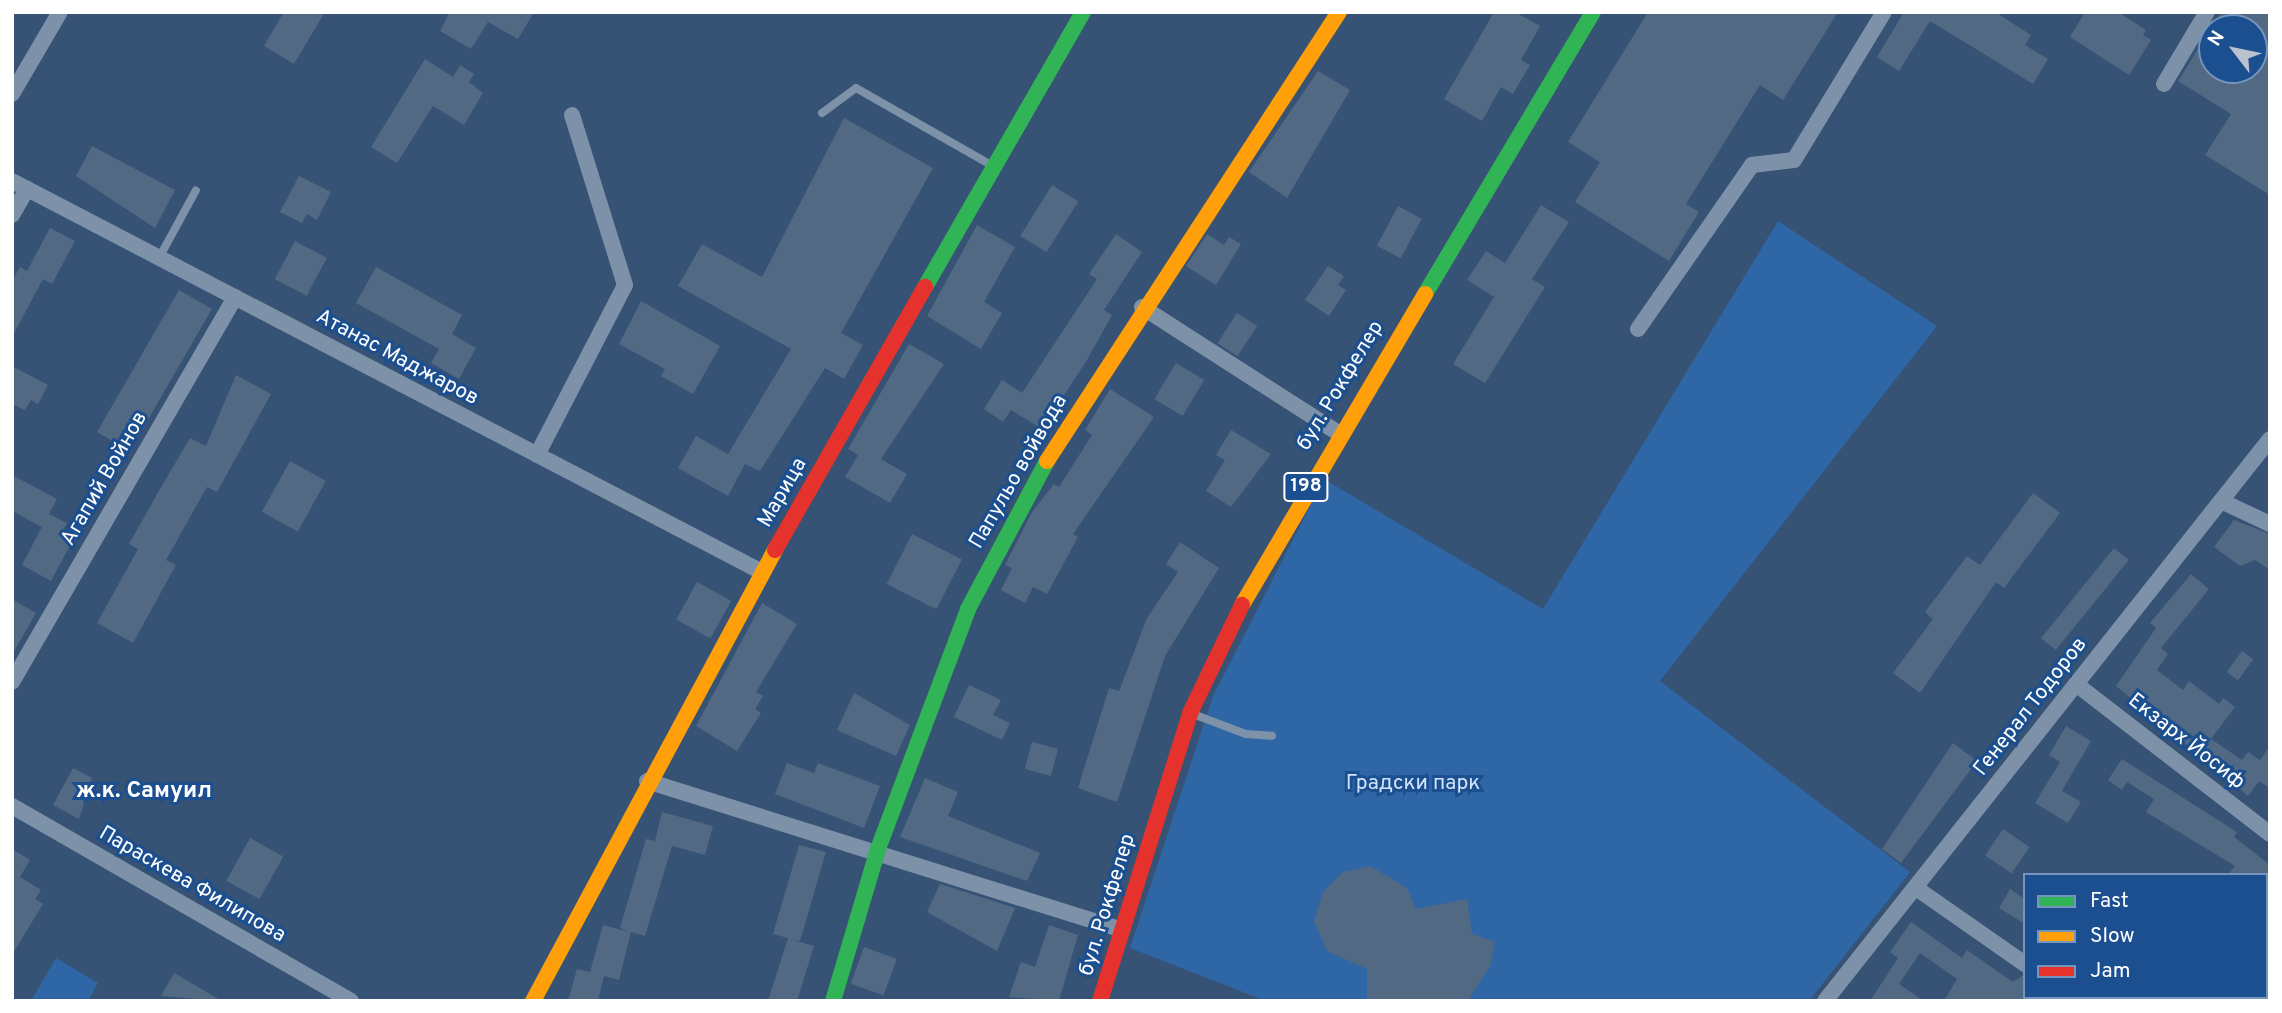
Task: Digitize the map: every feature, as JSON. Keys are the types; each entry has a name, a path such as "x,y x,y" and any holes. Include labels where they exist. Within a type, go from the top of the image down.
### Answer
{"street":[{"path":"12,94 60,12"},
{"name":"Марица","path":"533,1001 647,781 762,572 1083,12"},
{"name":"Папульо войвода","path":"833,1001 878,849 968,609 1012,518 1142,307 1339,12"},
{"name":"бул. Рокфелер","path":"1100,1001 1190,713 1258,572 1337,432 1593,12"},
{"path":"1638,329 1752,165 1794,160 1884,12"},
{"path":"2164,84 2207,12"},
{"path":"537,455 625,285 572,115"},
{"path":"12,215 20,185"},
{"name":"Атанас Маджаров","path":"20,185 762,572"},
{"name":"Агапий Войнов","path":"12,682 235,297"},
{"path":"1142,307 1337,432"},
{"name":"Генерал Тодоров","path":"1825,1001 2270,439"},
{"path":"2221,501 2270,524"},
{"name":"Екзарх Йосиф","path":"2076,684 2270,834"},
{"path":"647,781 878,849 1122,930"},
{"name":"Параскева Филипова","path":"12,806 351,1001"},
{"path":"1916,887 2023,963"}],"lane":[{"path":"822,113 856,88 994,166"},
{"path":"159,258 196,190"},
{"path":"1190,713 1246,734 1272,736"}],"green space":[{"name":"Градски парк","path":"1778,221 1937,326 1660,681 1910,872 1809,1001 1266,1001 1130,948 1213,696 1324,479 1543,609"},
{"path":"56,958 98,983 88,1001 31,1001"}],"building":[{"path":"284,12 325,12 294,64 264,46"},
{"path":"450,12 534,12 518,39 488,22 471,49 440,31"},
{"path":"1494,12 1515,12 1540,26 1521,60 1530,65 1513,94 1501,87 1482,121 1444,99"},
{"path":"1648,12 1838,12 1783,100 1760,85 1686,204 1699,212 1669,261 1575,202 1600,162 1568,142"},
{"path":"1904,12 1995,12 2031,35 2025,45 2048,59 2033,84 1930,21 1899,71 1877,57"},
{"path":"2085,12 2118,12 2146,30 2143,35 2151,40 2129,75 2070,37"},
{"path":"2270,12 2270,195 2205,155 2231,114 2178,81 2198,49 2198,84 2268,84 2268,14 2220,14"},
{"path":"425,59 453,77 460,65 474,74 469,82 483,93 464,125 433,106 397,163 371,147"},
{"path":"1318,71 1350,90 1287,198 1249,172"},
{"path":"844,118 933,168 841,333 863,345 844,379 825,368 760,471 745,464 728,496 678,468 696,436 728,454 791,349 678,286 702,244 762,277"},
{"path":"92,146 175,190 155,228 76,176"},
{"path":"299,176 331,192 317,220 307,214 302,223 280,212"},
{"path":"1052,185 1078,201 1046,252 1020,236"},
{"path":"1541,205 1569,222 1532,279 1545,287 1485,383 1453,364 1494,297 1467,280 1486,251 1505,263"},
{"path":"1398,206 1422,219 1401,258 1377,246"},
{"path":"977,225 1015,247 984,302 1002,313 981,349 927,316"},
{"path":"50,228 75,241 52,284 43,279 12,337 12,281 20,267 27,271"},
{"path":"1116,234 1142,252 1104,310 1112,315 1087,360 1042,429 1011,410 1003,422 984,409 1002,380 1022,393 1097,279 1089,274"},
{"path":"1207,234 1224,245 1229,237 1241,244 1216,285 1186,266"},
{"path":"295,241 327,258 307,296 275,279"},
{"path":"1328,266 1344,276 1338,285 1346,290 1329,316 1305,300"},
{"path":"376,267 462,315 452,334 476,348 459,379 431,363 439,349 356,303"},
{"path":"179,290 212,309 130,451 97,432"},
{"path":"641,301 720,346 693,394 661,376 665,369 619,344"},
{"path":"1237,313 1257,326 1238,356 1217,343"},
{"path":"909,344 944,364 881,459 907,474 890,503 845,477 858,455 848,449"},
{"path":"1176,363 1204,380 1183,416 1154,399"},
{"path":"12,366 48,385 38,404 31,400 25,410 12,404"},
{"path":"236,375 271,394 217,492 207,487 166,560 176,565 133,643 97,623 138,549 129,544 190,438 206,446"},
{"path":"1110,389 1154,417 1073,534 1078,537 1047,594 1033,587 1025,603 1001,590 1012,568 1005,565 1032,512 1054,484 1059,487 1092,435 1085,430"},
{"path":"1231,430 1271,454 1231,507 1206,491 1225,460 1216,455"},
{"path":"290,461 326,481 298,532 262,512"},
{"path":"12,475 57,499 49,514 67,523 61,533 73,540 51,581 22,565 42,527 12,511"},
{"path":"2033,493 2060,513 2004,588 1996,582 1920,693 1893,673 1933,619 1925,612 1967,556 1980,565"},
{"path":"2234,520 2270,534 2270,570 2255,560 2240,566 2214,547"},
{"path":"912,534 962,559 936,609 887,584"},
{"path":"1180,542 1219,568 1165,656 1117,802 1078,788 1109,688 1119,691 1147,618 1178,572 1166,564"},
{"path":"2114,548 2129,560 2056,650 2041,638"},
{"path":"2191,574 2209,589 2161,648 2168,654 2157,670 2183,690 2189,681 2219,704 2223,698 2235,707 2211,739 2242,760 2248,752 2260,760 2270,746 2270,788 2259,781 2248,796 2116,686 2156,628 2150,623"},
{"path":"697,582 731,601 710,639 676,620"},
{"path":"12,599 36,613 12,655"},
{"path":"762,603 797,624 756,692 763,696 755,709 761,713 737,751 696,726"},
{"path":"2242,651 2253,659 2238,680 2227,672"},
{"path":"969,685 1001,700 993,715 1010,723 1002,740 954,717"},
{"path":"854,693 910,725 896,756 837,730"},
{"path":"2066,726 2091,741 2062,791 2081,802 2068,823 2035,803 2060,762 2049,755"},
{"path":"1032,742 1058,749 1051,776 1025,769"},
{"path":"1953,743 1977,761 1901,863 1882,849"},
{"path":"2122,759 2237,832 2234,837 2270,865 2270,875 2230,873 2235,866 2146,812 2154,799 2127,782 2122,790 2108,780"},
{"path":"787,763 814,773 818,763 880,786 864,828 775,794"},
{"path":"73,768 92,778 79,819 53,805"},
{"path":"925,778 958,792 948,816 1040,853 1027,881 900,837"},
{"path":"662,812 713,826 705,855 672,846 645,936 631,932 619,980 604,976 598,1001 568,1001 577,969 590,972 603,925 630,932 620,928 646,839 655,841"},
{"path":"2003,829 2030,847 2012,873 1985,856"},
{"path":"250,838 283,856 259,899 226,881"},
{"path":"799,845 826,852 800,941 790,939 814,946 797,1001 768,1001 788,938 773,934"},
{"path":"12,849 30,860 20,877 41,890 35,899 43,904 12,955"},
{"path":"1370,866 1407,888 1416,909 1467,899 1472,934 1495,942 1490,966 1468,1001 1367,1001 1367,969 1327,951 1314,921 1323,892 1343,872"},
{"path":"940,884 1015,908 997,951 927,912"},
{"path":"2010,889 2023,898 2023,923 1999,908"},
{"path":"1911,922 1962,958 1967,950 2013,982 2023,975 2025,1001 1944,1001 1957,979 1920,953 1899,984 1924,1001 1870,1001 1898,958 1890,952"},
{"path":"1049,925 1078,935 1059,1001 1009,997 1021,962 1035,967"},
{"path":"864,947 897,959 884,996 851,984"},
{"path":"174,973 222,1001 161,996"}],"traffic: fast":[{"path":"925,287 1083,12"},
{"path":"1425,294 1593,12"},
{"path":"833,1001 878,849 968,609 1047,461"}],"traffic: slow":[{"path":"1047,461 1339,12"},
{"path":"1242,605 1425,294"},
{"path":"533,1001 775,550"}],"traffic: jam":[{"path":"775,550 925,287"},
{"path":"1100,1001 1190,713 1242,605"}],"district":[{"name":"ж.к. Самуил","path":"144,792"}]}
